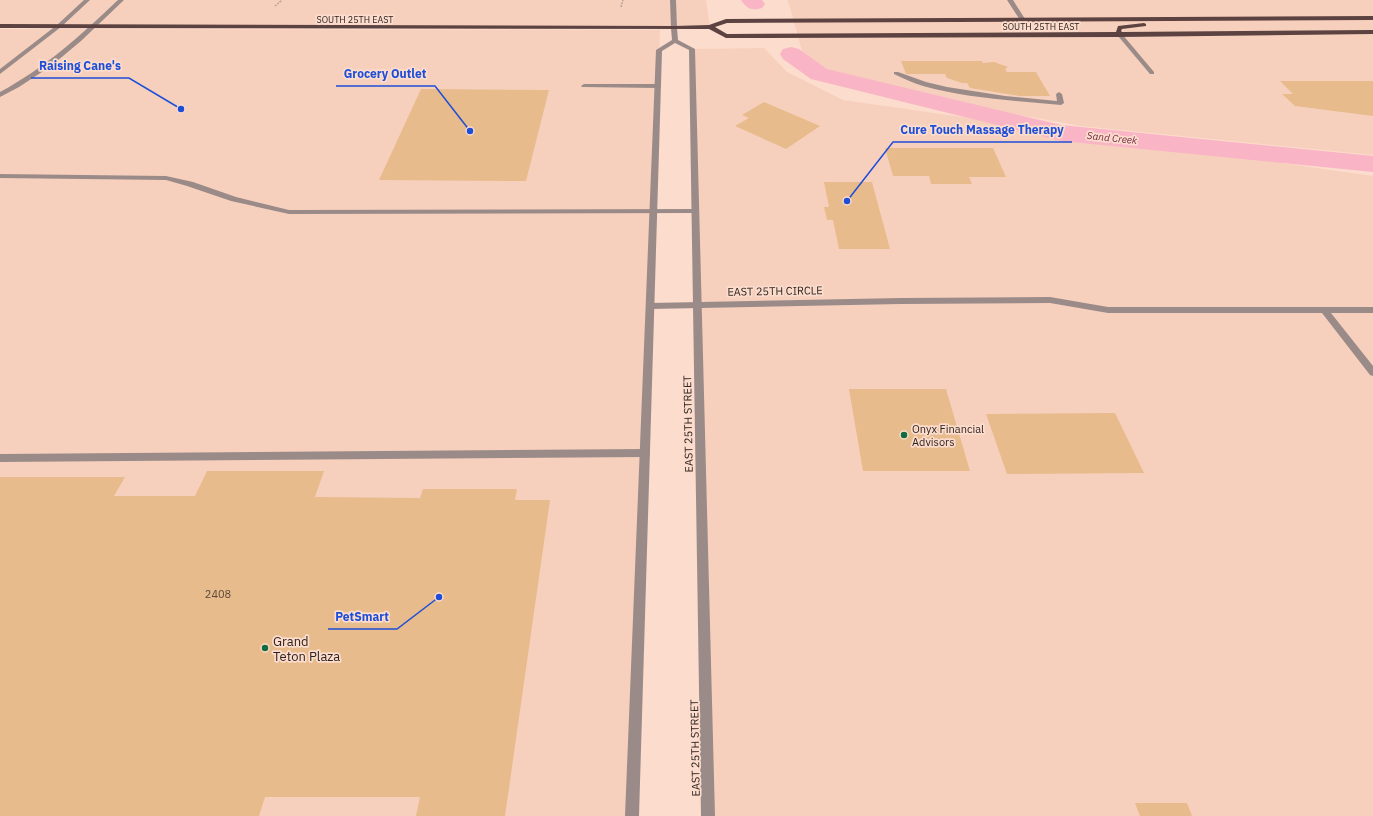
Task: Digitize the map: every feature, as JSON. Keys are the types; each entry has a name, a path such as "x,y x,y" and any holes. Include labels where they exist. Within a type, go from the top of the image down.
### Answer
{"main road":[{"name":"SOUTH 25TH EAST","path":"0,26 710,28 726,21 1373,18"},
{"path":"1120,35 1118,31 1120,27 1159,25 1183,19"},
{"name":"SOUTH 25TH EAST","path":"710,28 726,36 1120,35 1373,32"}],"street":[{"path":"0,72 59,26 87,0"},
{"path":"0,95 39,73 94,26 121,0"},
{"path":"632,816 657,86 659,50 675,41 673,0"},
{"path":"1010,0 1022,19"},
{"path":"1120,35 1152,73"},
{"name":"EAST 25TH STREET","path":"675,41 692,49 708,816"},
{"path":"896,74 924,84 1005,98 1061,103 1059,94"},
{"path":"584,86 657,86"},
{"path":"0,176 166,178 190,184 234,199 289,212 695,211"},
{"name":"EAST 25TH CIRCLE","path":"650,306 697,304 1050,300 1108,310 1373,310"},
{"path":"1324,310 1373,373"},
{"path":"0,458 645,453"}],"path":[{"path":"273,8 282,0"},
{"path":"621,8 623,0"}],"shaded area":[{"path":"0,0 706,0 710,27 0,28"},
{"path":"786,0 1373,0 1373,155 1081,126 975,107 828,72 802,51 788,1"},
{"path":"0,29 660,30 631,816 0,816"},
{"path":"764,48 787,72 843,100 1373,176 1373,816 707,816 692,49"}],"building":[{"path":"901,61 994,62 1008,67 1005,69 1007,72 1036,72 1050,96 1019,96 970,88 967,83 962,83 947,78 945,74 906,74"},
{"path":"1280,81 1373,81 1373,116 1295,106 1282,94 1293,94"},
{"path":"421,89 549,90 526,181 379,180"},
{"path":"764,102 820,126 786,149 735,126 749,118 742,115"},
{"path":"885,148 993,148 1006,177 969,177 972,184 931,184 929,176 893,176"},
{"path":"824,182 872,182 890,249 839,249 833,220 827,220 824,207 829,207"},
{"path":"849,389 946,389 970,471 863,471"},
{"path":"1115,413 1144,473 1007,474 986,414"},
{"name":"Grand Teton Plaza","path":"207,471 324,471 315,497 420,498 423,489 517,489 515,500 550,500 505,816 416,816 420,797 265,797 259,816 0,816 0,477 125,477 114,496 195,496"},
{"path":"1135,803 1187,803 1192,816 1140,816"}],"waterway":[{"name":"Sand Creek","path":"751,0 755,4"},
{"name":"Sand Creek","path":"791,54 819,74 1061,133 1373,164"}],"place":[{"name":"Raising Cane's","path":"181,109"},
{"name":"Grocery Outlet","path":"470,131"},
{"name":"Cure Touch Massage Therapy","path":"847,201"},
{"name":"Onyx Financial Advisors","path":"904,435"},
{"name":"PetSmart","path":"439,597"},
{"name":"Grand Teton Plaza","path":"265,648"}]}
